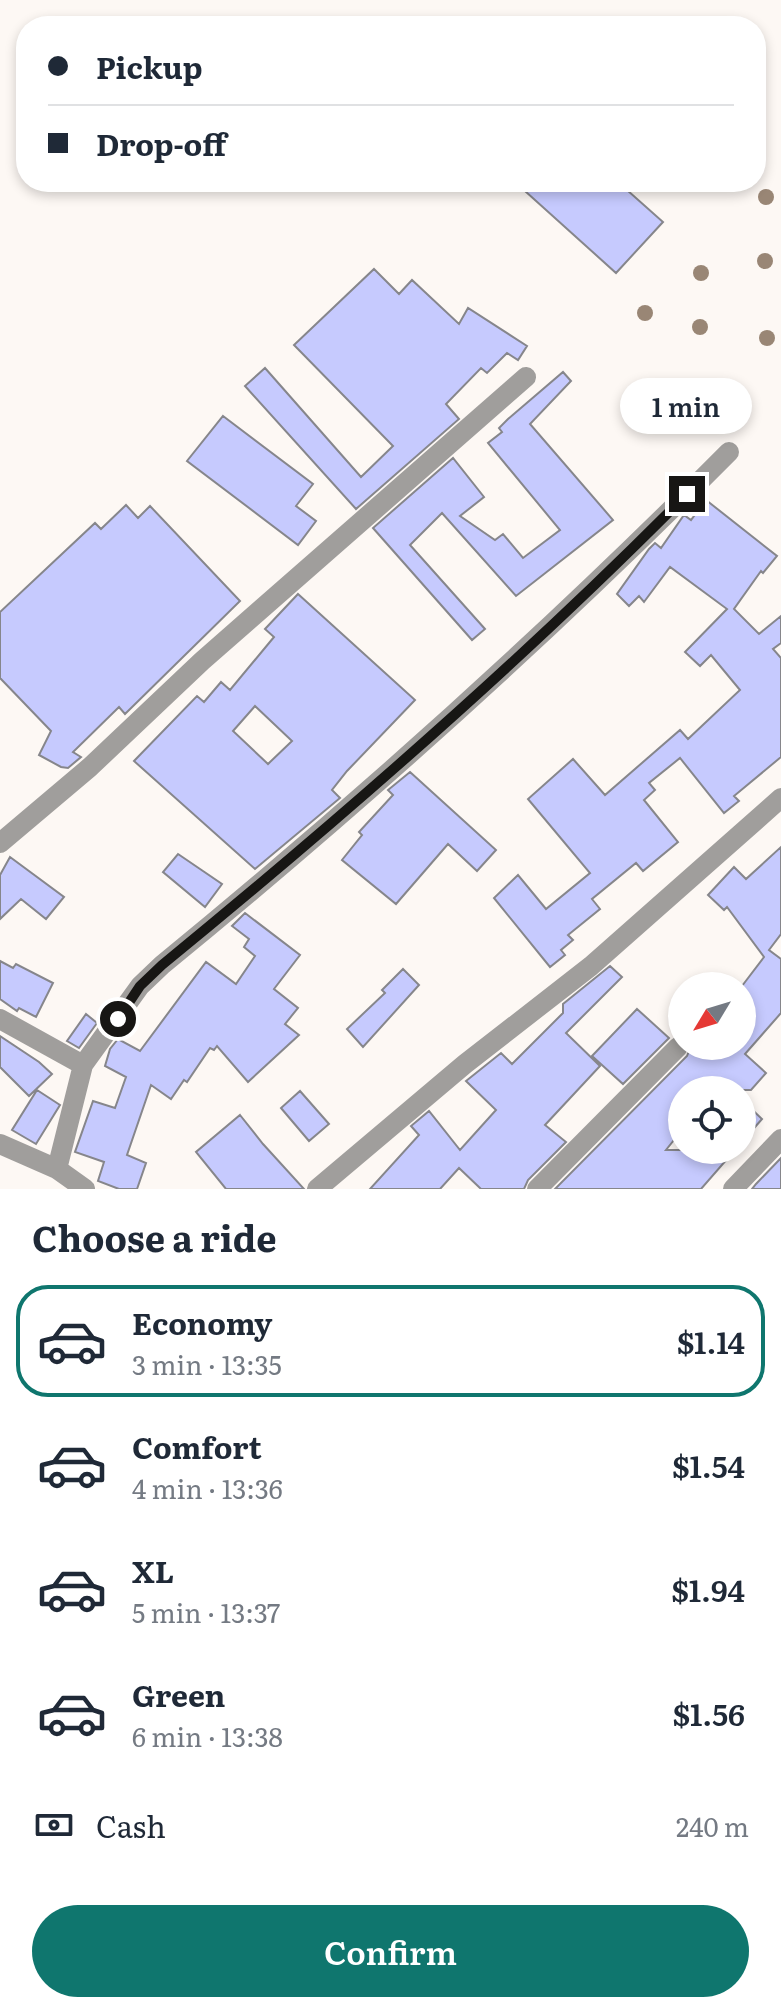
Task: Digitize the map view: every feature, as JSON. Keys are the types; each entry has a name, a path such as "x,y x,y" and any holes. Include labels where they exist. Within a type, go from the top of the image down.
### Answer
{"street":[{"path":"0,843 90,767 202,661 526,377"},
{"path":"57,1169 83,1065 140,986 336,821 563,617 729,452"},
{"path":"317,1189 443,1082 591,966 781,798"},
{"path":"0,1019 83,1065"},
{"path":"537,1189 668,1057"},
{"path":"733,1189 781,1139"},
{"path":"0,1144 57,1169 85,1189"}],"building":[{"path":"526,192 629,192 663,222 616,273"},
{"path":"374,269 399,294 412,280 459,324 468,308 527,346 518,360 507,353 487,373 481,368 446,404 459,419 356,509 245,386 265,368 361,477 393,446 294,345"},
{"path":"563,372 571,381 530,424 613,520 516,596 442,513 410,545 485,629 472,640 373,528 453,458 484,497 460,516 495,540 503,534 523,558 560,530 488,443 502,432 499,428 508,419"},
{"path":"223,416 313,484 296,506 316,521 298,545 187,461"},
{"path":"706,500 777,556 763,573 761,571 734,609 759,634 781,616 781,643 773,649 781,658 781,757 734,796 739,801 724,813 680,758 649,783 655,790 644,800 678,842 643,871 636,863 592,899 600,909 568,935 573,940 561,950 565,955 550,967 494,898 518,875 546,909 590,873 528,799 573,759 605,795 680,730 688,739 740,690 711,655 700,666 685,652 727,609 670,567 644,602 639,596 629,606 617,594 649,549 655,543 661,548 684,515 691,520"},
{"path":"126,505 138,518 150,506 240,601 125,714 119,707 73,752 81,757 68,768 61,767 39,755 51,731 0,678 0,612 95,523 101,529"},
{"path":"298,594 415,700 332,790 340,798 255,869 134,761 197,696 204,702 221,682 230,690 274,637 265,629","holes":["255,706 292,741 268,764 233,731"]},
{"path":"410,772 496,850 477,871 448,844 396,904 342,860 362,835 359,832 393,795 388,790"},
{"path":"781,847 781,934 769,950 781,959 781,1013 756,1041 756,972 753,972 764,957 727,907 724,910 708,895 734,867 746,879"},
{"path":"178,854 222,884 205,907 163,872"},
{"path":"10,857 64,897 46,919 21,899 0,919 0,875"},
{"path":"245,913 300,955 274,989 298,1008 285,1024 299,1035 248,1082 217,1046 214,1050 210,1048 171,1099 151,1085 127,1155 146,1163 137,1189 119,1189 98,1181 104,1162 75,1152 93,1101 115,1108 126,1077 105,1066 110,1049 118,1039 140,1051 206,962 236,984 255,956 244,947 249,939 232,926"},
{"path":"0,961 13,968 16,964 53,983 36,1017 19,1008 17,1011 0,999"},
{"path":"610,966 622,977 566,1033 600,1066 545,1125 566,1142 528,1180 524,1189 481,1189 459,1168 440,1189 370,1189 419,1135 411,1126 429,1111 460,1150 496,1110 466,1081 501,1053 512,1064 563,1013 563,1004"},
{"path":"403,969 419,985 363,1047 347,1029 385,993 382,990"},
{"path":"637,1009 668,1037 623,1084 592,1056"},
{"path":"86,1014 97,1023 79,1048 67,1041"},
{"path":"0,1036 52,1074 29,1096 0,1067"},
{"path":"683,1060 752,1060 766,1073 756,1084 756,1076 668,1076 668,1164 723,1164 701,1189 555,1189"},
{"path":"37,1090 60,1105 36,1144 12,1130"},
{"path":"300,1091 329,1124 309,1141 281,1108"},
{"path":"240,1115 304,1189 226,1189 196,1152"},
{"path":"781,1158 781,1189 752,1189 756,1184"}],"route":[{"path":"118,1019 140,986 162,965 336,821 563,617 687,494"}]}
